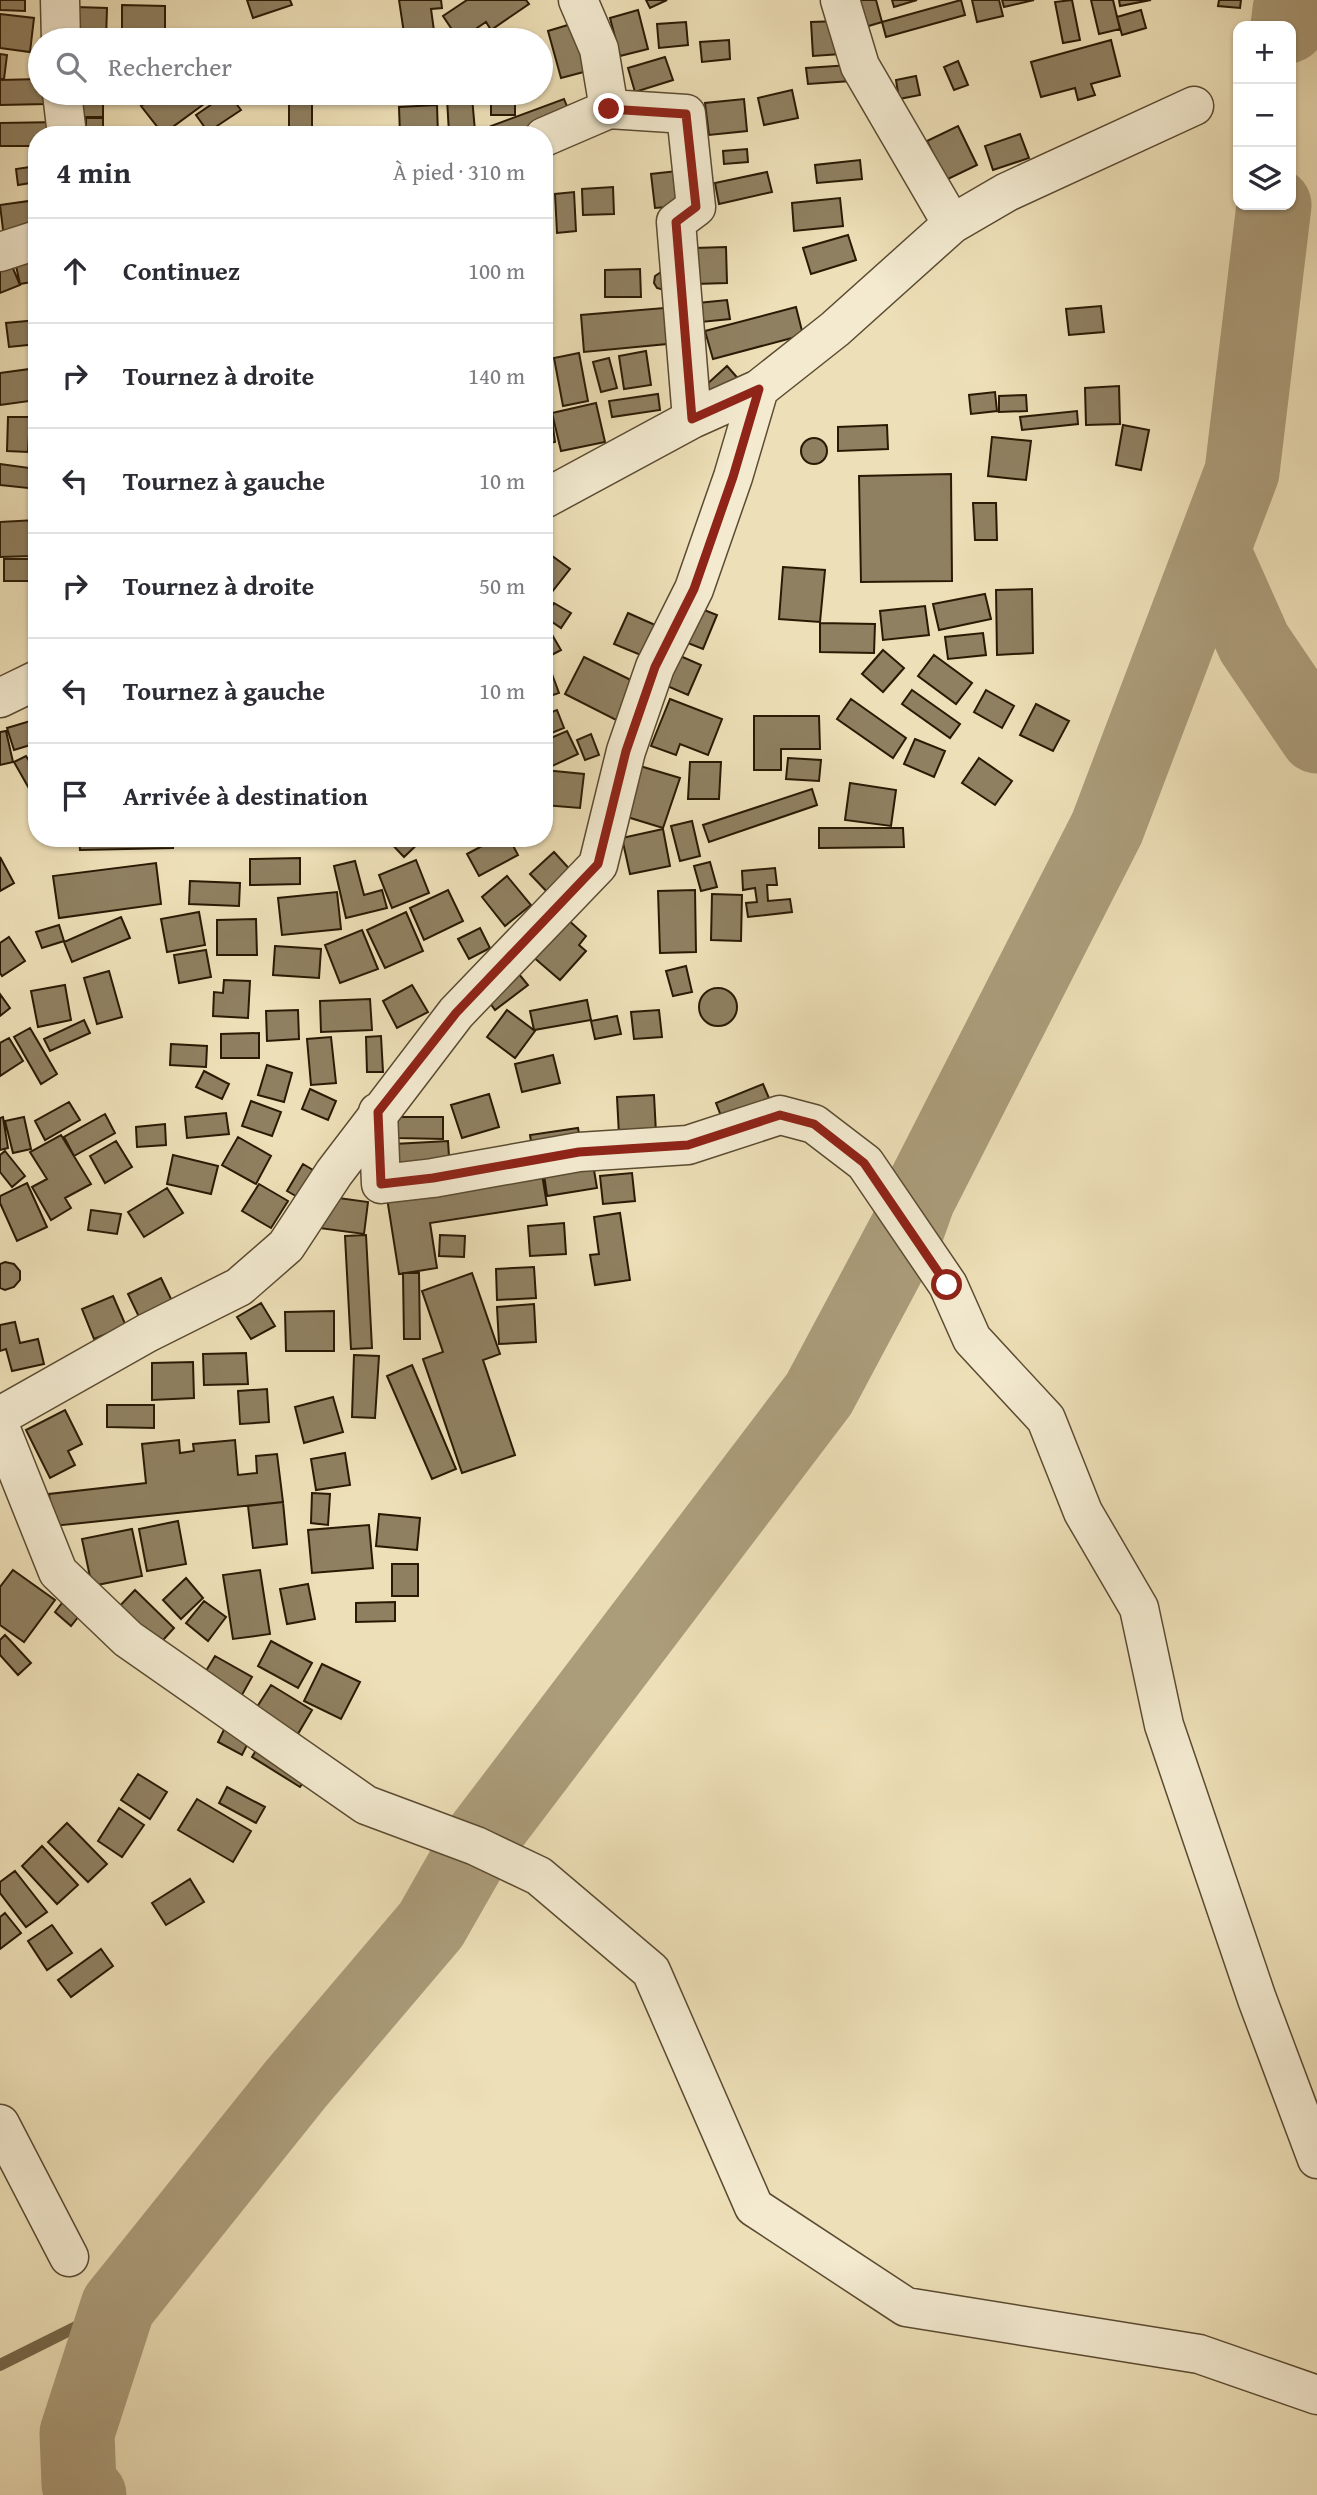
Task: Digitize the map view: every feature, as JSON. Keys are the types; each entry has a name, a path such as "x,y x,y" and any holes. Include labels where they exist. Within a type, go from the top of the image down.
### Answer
{"street":[{"path":"60,0 61,28"},
{"path":"578,0 599,49 609,109"},
{"path":"840,0 860,66 952,224"},
{"path":"64,105 67,126"},
{"path":"553,494 692,419 759,389 835,329 952,224 1007,192 1194,106"},
{"path":"553,133 609,109 686,114 696,207 676,222 692,419"},
{"path":"0,252 28,243"},
{"path":"0,1416 147,1333 239,1287 286,1246 378,1112 456,1013 598,864 630,739 655,667 694,589 733,477 759,389"},
{"path":"0,698 28,684"},
{"path":"378,1112 381,1184 433,1178 579,1152 688,1145 780,1115 814,1124 864,1163 947,1285 972,1339 1046,1419 1083,1512 1139,1608 1164,1726 1257,1999 1317,2159"},
{"path":"0,1426 58,1572 128,1639 366,1805 476,1846 538,1876 650,1971 754,2207 906,2307 1199,2354 1317,2395"},
{"path":"0,2124 69,2257"}],"building":[{"path":"0,0 25,0 25,11 0,10"},
{"path":"247,0 290,0 292,5 253,18"},
{"path":"399,0 441,0 442,8 431,9 434,28 403,28"},
{"path":"467,0 526,0 529,4 494,28 490,28 486,22 477,28 451,28 443,16"},
{"path":"646,0 667,0 650,8"},
{"path":"854,0 876,0 882,22 862,28"},
{"path":"892,0 917,0 894,7"},
{"path":"961,0 965,15 886,37 882,22"},
{"path":"972,0 999,0 1003,16 977,22"},
{"path":"1002,0 1034,0 1004,7"},
{"path":"1072,0 1080,40 1063,43 1055,2"},
{"path":"1091,0 1113,0 1120,29 1099,34"},
{"path":"1119,0 1151,0 1120,6"},
{"path":"1219,0 1241,0 1240,8 1218,6"},
{"path":"122,5 165,6 165,28 122,28"},
{"path":"76,7 107,8 106,28 75,28"},
{"path":"638,10 648,49 620,56 610,18"},
{"path":"1141,10 1146,28 1122,35 1117,17"},
{"path":"0,14 34,18 33,28 28,28 28,52 0,48"},
{"path":"581,21 595,69 561,78 553,49 553,29"},
{"path":"839,21 841,54 813,56 811,22"},
{"path":"686,22 688,45 659,48 657,24"},
{"path":"729,40 730,59 702,62 700,42"},
{"path":"1111,40 1120,76 1091,84 1095,95 1078,100 1075,88 1041,97 1031,62"},
{"path":"0,54 7,55 4,79 0,79"},
{"path":"665,57 673,80 635,92 628,68"},
{"path":"958,61 968,85 954,90 944,67"},
{"path":"850,65 851,81 808,84 806,68"},
{"path":"916,76 920,95 899,99 896,80"},
{"path":"28,79 28,104 0,105 0,80"},
{"path":"792,90 798,118 764,125 758,98"},
{"path":"564,99 574,124 553,132 553,126 491,126 553,105"},
{"path":"744,99 747,131 709,135 705,103"},
{"path":"76,105 103,105 103,117 76,117"},
{"path":"203,105 174,126 157,126 141,106"},
{"path":"211,105 237,105 241,110 217,126 204,126 196,115"},
{"path":"289,105 312,105 312,126 289,126"},
{"path":"437,105 438,126 400,126 399,107"},
{"path":"447,105 473,105 475,126 449,126"},
{"path":"491,105 515,105 515,115 491,115"},
{"path":"86,118 103,118 103,126 86,126"},
{"path":"60,122 60,126 28,126 28,146 0,146 0,123"},
{"path":"958,126 977,165 946,180 927,141"},
{"path":"1020,134 1029,158 993,170 985,146"},
{"path":"747,149 748,162 724,164 723,151"},
{"path":"860,160 862,179 817,183 815,165"},
{"path":"28,167 28,183 18,185 16,169"},
{"path":"686,170 690,205 655,208 651,174"},
{"path":"767,172 772,192 719,204 715,183"},
{"path":"613,187 614,214 583,215 582,189"},
{"path":"574,192 576,231 557,233 555,194"},
{"path":"840,198 843,226 794,231 792,203"},
{"path":"28,201 28,236 4,238 0,205"},
{"path":"848,235 856,260 811,274 803,248"},
{"path":"726,247 727,283 695,284 694,248"},
{"path":"28,249 28,283 20,284 13,252"},
{"path":"7,254 20,285 0,293 0,257"},
{"path":"640,269 641,297 605,297 605,270"},
{"path":"661,272 667,274 664,290 657,288 654,283 655,276"},
{"path":"727,300 730,319 701,322 698,303"},
{"path":"1101,306 1104,332 1069,335 1066,309"},
{"path":"796,307 803,335 713,359 705,331"},
{"path":"664,308 667,344 584,352 581,315"},
{"path":"28,321 28,345 9,347 6,323"},
{"path":"646,351 651,385 624,389 619,356"},
{"path":"579,353 588,401 563,406 554,358"},
{"path":"609,358 617,388 601,392 593,362"},
{"path":"727,366 742,383 720,403 705,386"},
{"path":"28,369 28,401 0,405 0,373"},
{"path":"1119,386 1120,424 1086,425 1085,388"},
{"path":"995,392 997,411 971,414 969,395"},
{"path":"658,394 660,410 612,417 609,401"},
{"path":"1026,395 1027,411 999,412 999,396"},
{"path":"596,403 605,442 561,451 553,413"},
{"path":"1077,411 1078,424 1022,430 1020,417"},
{"path":"8,417 28,417 28,452 7,451"},
{"path":"887,425 888,449 838,451 838,427"},
{"path":"1123,425 1149,430 1141,470 1116,465"},
{"path":"992,437 1031,441 1026,480 988,476"},
{"path":"814,438 823,442 827,451 823,460 814,464 805,460 801,451 805,442"},
{"path":"0,464 28,468 28,488 0,485"},
{"path":"951,474 952,581 861,582 859,476"},
{"path":"973,503 996,503 997,540 975,540"},
{"path":"28,520 28,556 0,557 0,522"},
{"path":"553,557 570,569 553,591"},
{"path":"4,559 28,559 28,581 4,581"},
{"path":"783,567 825,570 820,622 779,619"},
{"path":"1032,589 1033,653 997,655 996,590"},
{"path":"985,594 991,619 939,630 933,604"},
{"path":"553,605 571,613 561,628 553,622"},
{"path":"694,606 717,615 703,649 680,640"},
{"path":"925,606 929,635 883,640 880,611"},
{"path":"628,613 662,628 648,658 614,644"},
{"path":"820,623 875,624 874,653 820,652"},
{"path":"983,633 986,655 948,659 945,637"},
{"path":"553,636 561,650 553,654"},
{"path":"883,650 904,668 883,692 862,674"},
{"path":"671,652 701,665 688,695 658,682"},
{"path":"934,655 972,683 956,704 918,676"},
{"path":"584,657 639,684 620,722 565,694"},
{"path":"553,677 559,693 553,695"},
{"path":"912,690 960,724 950,738 902,704"},
{"path":"986,690 1014,706 1002,728 974,712"},
{"path":"670,699 722,719 708,755 680,744 676,755 651,746"},
{"path":"851,699 906,738 893,758 837,719"},
{"path":"1036,704 1069,721 1053,751 1020,735"},
{"path":"557,710 564,728 553,732 553,712"},
{"path":"754,716 819,716 820,749 781,749 781,770 754,770"},
{"path":"28,722 28,746 14,750 7,728"},
{"path":"6,731 13,762 0,765 0,732"},
{"path":"567,731 578,754 553,766 553,737"},
{"path":"591,734 599,755 585,760 577,740"},
{"path":"915,739 945,751 934,777 904,764"},
{"path":"26,756 28,759 28,787 14,762"},
{"path":"788,758 821,760 819,781 786,779"},
{"path":"979,758 1012,781 995,805 962,783"},
{"path":"690,762 721,762 719,799 688,799"},
{"path":"640,766 680,778 663,828 624,816"},
{"path":"553,771 584,774 580,808 553,806"},
{"path":"850,783 896,790 891,826 845,820"},
{"path":"812,789 817,805 709,842 703,825"},
{"path":"692,821 700,856 680,861 671,826"},
{"path":"819,828 903,828 904,847 819,848"},
{"path":"663,829 670,866 630,874 622,838"},
{"path":"80,847 173,847 173,848 80,850"},
{"path":"395,847 415,847 404,857"},
{"path":"480,847 514,847 518,855 479,876 467,854"},
{"path":"554,852 574,874 551,896 530,874"},
{"path":"0,857 14,883 0,891"},
{"path":"300,858 300,884 250,885 250,859"},
{"path":"416,860 429,893 392,908 379,875"},
{"path":"355,861 364,895 382,890 387,908 346,918 334,866"},
{"path":"710,862 717,887 701,891 694,866"},
{"path":"156,863 161,904 59,918 53,876"},
{"path":"775,868 777,885 767,885 768,901 790,899 792,912 748,917 746,903 757,902 755,888 743,890 742,871"},
{"path":"507,876 531,905 505,926 482,897"},
{"path":"190,881 240,883 239,906 189,904"},
{"path":"448,890 463,921 424,940 410,908"},
{"path":"695,890 696,952 660,953 658,891"},
{"path":"337,892 341,929 282,935 278,898"},
{"path":"712,894 742,895 741,941 711,940"},
{"path":"199,912 205,945 167,952 161,919"},
{"path":"406,912 423,951 385,968 367,930"},
{"path":"121,917 130,938 72,962 64,942"},
{"path":"566,918 586,936 579,945 586,951 560,980 532,956"},
{"path":"256,919 257,955 217,955 217,920"},
{"path":"59,925 64,941 42,948 36,932"},
{"path":"480,928 490,948 469,959 458,939"},
{"path":"362,930 378,969 340,983 325,945"},
{"path":"9,937 25,961 2,976 0,943"},
{"path":"275,946 321,949 319,978 273,975"},
{"path":"206,950 211,977 179,983 174,955"},
{"path":"686,966 692,992 673,996 666,971"},
{"path":"514,968 528,985 495,1010 482,992"},
{"path":"109,971 122,1017 97,1024 84,978"},
{"path":"224,980 250,981 248,1018 213,1016 214,992 223,993"},
{"path":"65,985 71,1020 38,1027 31,991"},
{"path":"412,985 428,1012 397,1028 383,1001"},
{"path":"718,988 732,993 737,1007 732,1021 718,1026 704,1021 699,1007 704,993"},
{"path":"0,994 10,1008 0,1016"},
{"path":"370,999 372,1030 321,1032 320,1001"},
{"path":"587,1000 591,1020 534,1030 530,1011"},
{"path":"298,1010 299,1039 267,1041 266,1011"},
{"path":"507,1010 535,1031 515,1058 487,1037"},
{"path":"659,1010 662,1037 634,1039 631,1012"},
{"path":"617,1016 621,1034 595,1039 591,1021"},
{"path":"84,1020 90,1033 50,1051 44,1039"},
{"path":"30,1028 57,1074 41,1084 14,1037"},
{"path":"259,1033 259,1058 221,1058 221,1034"},
{"path":"381,1036 383,1072 367,1072 366,1037"},
{"path":"331,1037 336,1083 311,1085 307,1039"},
{"path":"9,1038 23,1061 0,1076 0,1043"},
{"path":"171,1044 207,1046 206,1067 170,1065"},
{"path":"553,1055 560,1083 522,1092 515,1064"},
{"path":"267,1065 292,1073 284,1102 258,1095"},
{"path":"204,1071 229,1084 222,1099 196,1087"},
{"path":"763,1084 771,1103 723,1121 716,1103"},
{"path":"310,1089 336,1101 328,1120 302,1109"},
{"path":"489,1094 499,1127 462,1138 451,1105"},
{"path":"654,1095 656,1133 619,1135 617,1097"},
{"path":"251,1101 281,1112 272,1136 242,1126"},
{"path":"69,1102 80,1120 45,1140 35,1121"},
{"path":"226,1113 229,1134 187,1138 185,1117"},
{"path":"105,1114 115,1133 74,1156 64,1137"},
{"path":"3,1117 8,1148 0,1150 0,1118"},
{"path":"24,1117 31,1149 13,1153 5,1121"},
{"path":"398,1117 443,1117 443,1139 397,1138"},
{"path":"165,1124 166,1145 137,1147 136,1127"},
{"path":"578,1128 581,1146 533,1154 530,1135"},
{"path":"61,1135 91,1184 65,1198 71,1208 51,1220 32,1187 47,1179 30,1152"},
{"path":"238,1137 271,1156 256,1184 222,1165"},
{"path":"116,1141 132,1167 105,1183 90,1156"},
{"path":"448,1141 450,1172 395,1175 394,1144"},
{"path":"5,1151 25,1176 12,1187 0,1172 0,1155"},
{"path":"173,1155 218,1166 211,1194 167,1184"},
{"path":"592,1158 597,1188 547,1196 543,1167"},
{"path":"303,1164 323,1176 308,1203 287,1191"},
{"path":"632,1173 635,1201 603,1204 600,1176"},
{"path":"542,1174 547,1205 430,1223 437,1268 399,1274 387,1198"},
{"path":"27,1183 47,1227 17,1241 0,1203 0,1196"},
{"path":"259,1184 288,1201 271,1228 242,1211"},
{"path":"167,1188 183,1213 144,1237 128,1212"},
{"path":"324,1196 368,1202 364,1234 319,1228"},
{"path":"91,1210 121,1214 117,1234 88,1230"},
{"path":"620,1213 630,1280 595,1285 590,1255 599,1254 594,1217"},
{"path":"564,1223 566,1254 530,1256 528,1226"},
{"path":"366,1235 372,1348 351,1349 345,1236"},
{"path":"440,1235 465,1236 464,1257 439,1256"},
{"path":"0,1264 14,1264 20,1271 20,1280 14,1287 5,1290 0,1288"},
{"path":"534,1267 536,1298 497,1300 496,1269"},
{"path":"403,1273 419,1273 420,1339 404,1339"},
{"path":"472,1273 500,1354 483,1360 515,1455 462,1473 423,1359 443,1352 422,1291"},
{"path":"161,1278 173,1303 140,1319 128,1294"},
{"path":"113,1296 126,1326 94,1339 82,1309"},
{"path":"261,1303 275,1326 251,1339 237,1317"},
{"path":"534,1304 536,1342 499,1344 497,1307"},
{"path":"334,1311 334,1351 286,1351 285,1312"},
{"path":"15,1322 20,1343 38,1339 44,1364 12,1371 6,1349 0,1351 0,1325"},
{"path":"246,1353 248,1384 204,1385 203,1354"},
{"path":"354,1355 379,1356 375,1418 352,1417"},
{"path":"193,1362 194,1398 152,1400 152,1363"},
{"path":"412,1365 456,1469 432,1479 387,1376"},
{"path":"267,1389 269,1422 240,1424 238,1391"},
{"path":"333,1397 343,1432 304,1443 295,1407"},
{"path":"107,1405 154,1405 154,1428 107,1427"},
{"path":"65,1410 82,1444 68,1451 75,1465 50,1478 26,1430"},
{"path":"179,1440 180,1453 194,1451 193,1444 235,1440 238,1475 257,1473 256,1456 277,1454 283,1502 53,1526 49,1494 146,1483 142,1444"},
{"path":"345,1453 350,1485 316,1490 311,1459"},
{"path":"312,1493 330,1494 328,1525 311,1523"},
{"path":"283,1502 287,1544 253,1548 248,1506"},
{"path":"379,1514 420,1518 417,1550 376,1546"},
{"path":"178,1521 186,1564 147,1571 139,1529"},
{"path":"369,1525 373,1568 312,1573 308,1530"},
{"path":"132,1529 142,1576 92,1586 82,1539"},
{"path":"392,1564 418,1564 418,1596 392,1596"},
{"path":"13,1570 55,1600 24,1642 0,1625 0,1587"},
{"path":"260,1570 270,1634 233,1639 223,1575"},
{"path":"186,1578 203,1598 181,1619 163,1600"},
{"path":"308,1584 315,1619 287,1624 280,1589"},
{"path":"135,1590 174,1628 154,1650 114,1612"},
{"path":"69,1594 86,1607 71,1626 55,1612"},
{"path":"204,1601 226,1617 208,1641 186,1623"},
{"path":"395,1602 395,1621 356,1622 356,1603"},
{"path":"5,1635 31,1663 18,1675 0,1655 0,1640"},
{"path":"271,1641 312,1663 298,1688 258,1666"},
{"path":"215,1656 252,1677 238,1702 200,1681"},
{"path":"322,1664 360,1682 341,1719 304,1701"},
{"path":"271,1685 312,1710 292,1744 250,1718"},
{"path":"229,1719 254,1731 242,1755 218,1742"},
{"path":"261,1742 310,1772 300,1787 252,1757"},
{"path":"138,1774 167,1792 150,1819 121,1800"},
{"path":"227,1787 265,1807 256,1823 219,1803"},
{"path":"197,1799 251,1831 233,1862 178,1830"},
{"path":"119,1808 144,1825 122,1857 98,1841"},
{"path":"67,1823 107,1864 88,1882 48,1842"},
{"path":"42,1846 78,1885 57,1904 22,1866"},
{"path":"15,1871 47,1912 26,1927 0,1893 0,1882"},
{"path":"190,1879 204,1902 166,1925 152,1903"},
{"path":"5,1913 21,1933 0,1949 0,1917"},
{"path":"52,1925 72,1953 47,1970 28,1941"},
{"path":"101,1949 113,1966 71,1997 58,1980"}],"waterway":[{"path":"1289,21 1290,10 1298,0"},
{"path":"89,2495 79,2484 77,2433 118,2306 295,2085 431,1925 476,1846 819,1394 908,1227 918,1199 1107,828 1242,472 1273,210"},
{"path":"1213,551 1254,643 1317,736"},
{"path":"0,2365 118,2306"}],"route":[{"path":"609,109 686,114 696,207 676,222 692,419 759,389 733,477 694,589 655,667 626,751 598,864 456,1013 378,1112 381,1184 433,1178 579,1152 688,1145 780,1115 814,1124 864,1163 947,1285"}]}
